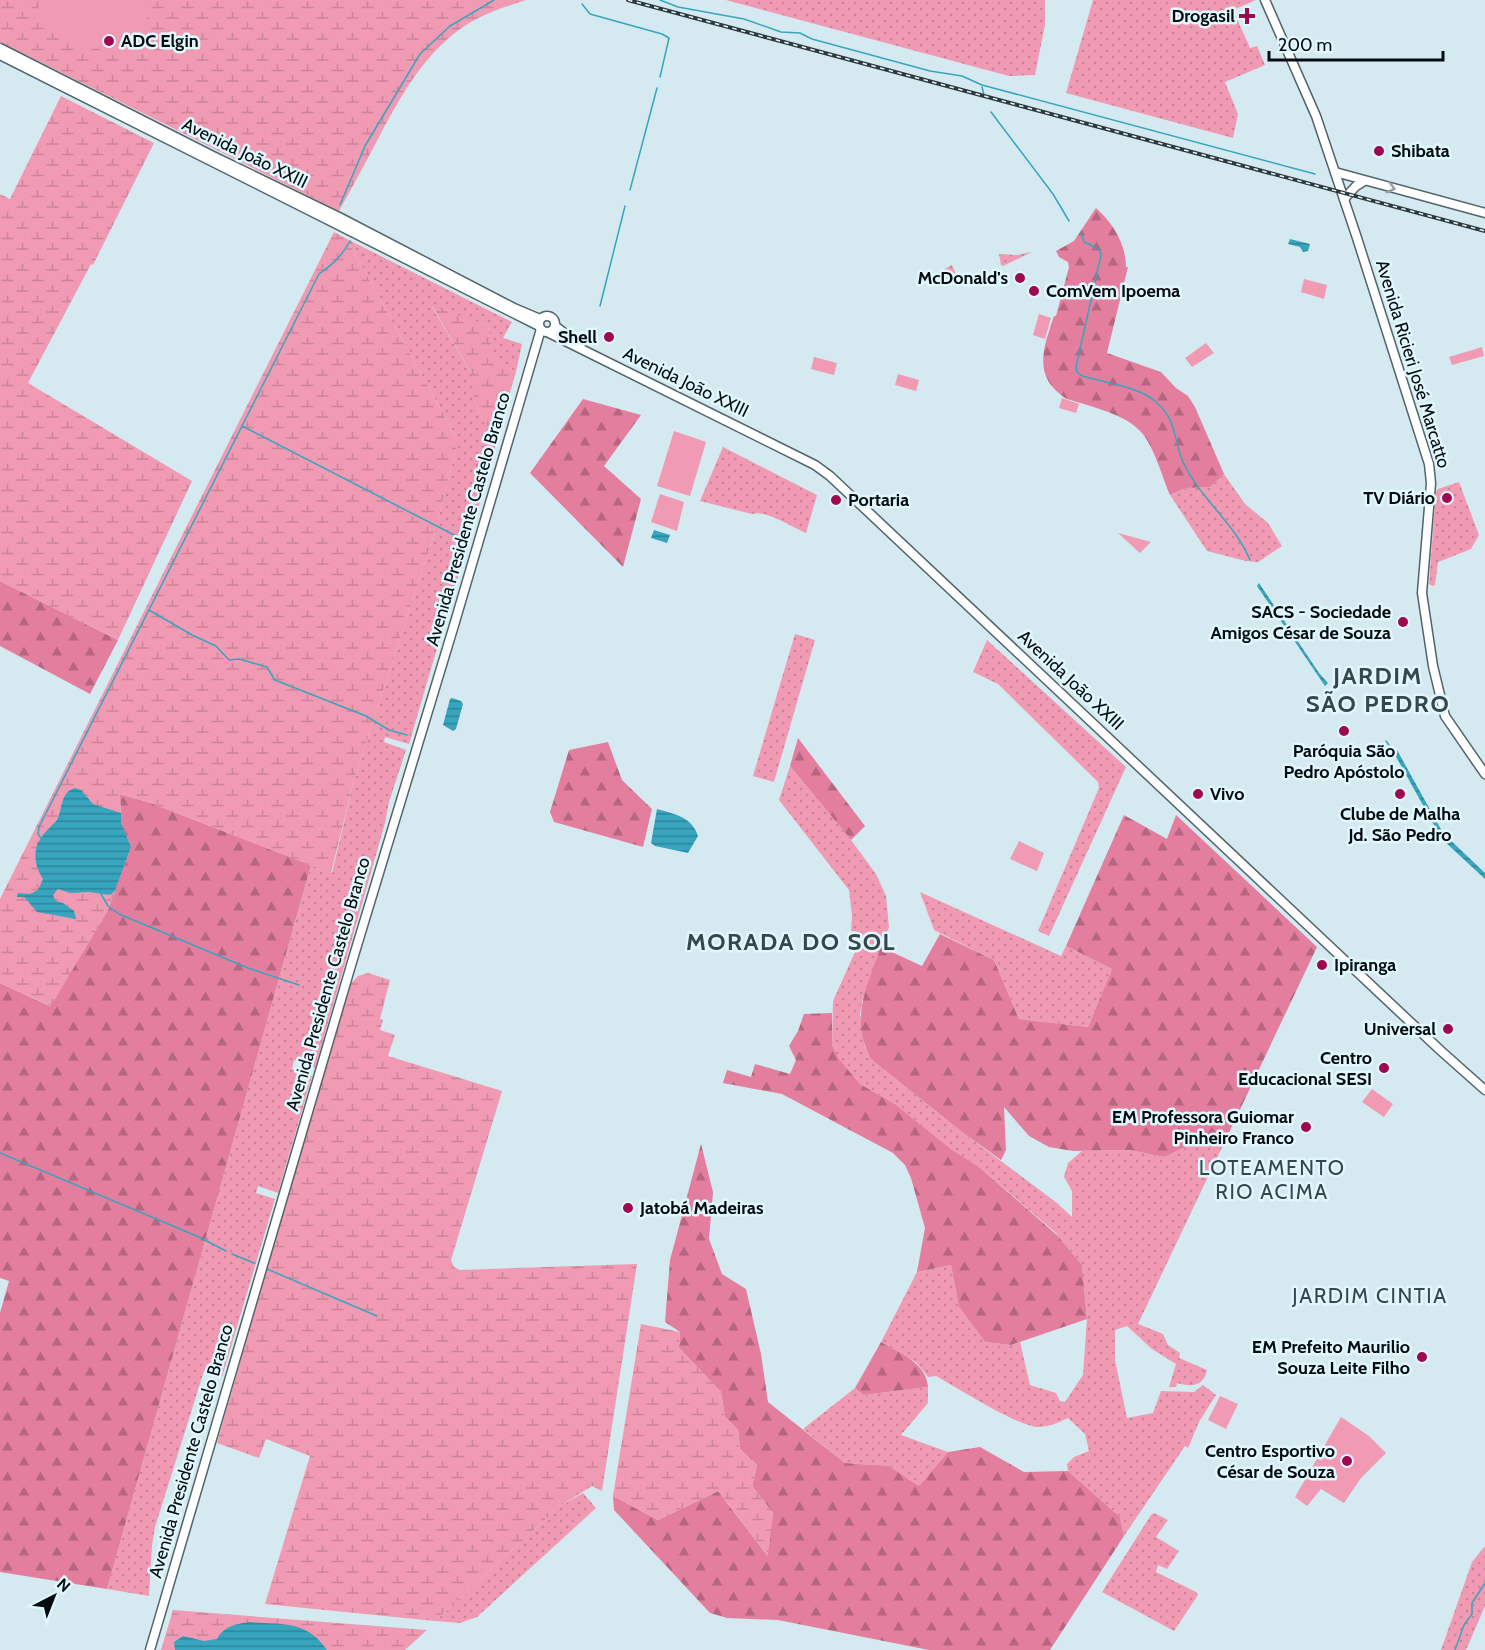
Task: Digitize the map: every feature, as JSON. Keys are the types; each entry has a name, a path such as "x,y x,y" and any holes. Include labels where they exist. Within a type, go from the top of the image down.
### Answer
{"main road":[{"name":"Avenida Ricieri José Marcatto","path":"1265,0 1316,116 1358,238 1429,464 1431,483 1422,593 1440,700 1450,726 1485,774"},
{"name":"Avenida João XXIII","path":"0,48 339,217 514,308 542,326"},
{"name":"Avenida João XXIII","path":"0,55 542,326 592,354 805,460 830,476 1430,1041 1485,1090"},
{"path":"1335,171 1364,181 1485,213"},
{"path":"1345,202 1356,186 1364,181"},
{"path":"545,316 551,316 555,321 555,326 551,331 542,326 545,316"},
{"name":"Avenida Presidente Castelo Branco","path":"150,1650 355,951 542,326"},
{"name":"Avenida João XXIII","path":"555,326 592,354"}],"green space":[{"path":"0,0 526,0 470,22 449,38 425,62 388,120 339,211 0,42"},
{"name":"ADC Elgin","path":"42,0 154,0 129,62 33,21"},
{"path":"726,0 1045,0 1045,25 1035,75 1009,76"},
{"path":"1093,0 1256,0 1233,10 1250,48 1257,46 1265,65 1225,82 1238,114 1233,138 1066,93"},
{"path":"61,96 154,143 93,265 91,264 28,383 192,481 118,640 0,581 0,194 10,199"},
{"path":"1096,208 1117,234 1124,250 1126,267 1128,267 1107,353 1161,372 1176,388 1188,396 1224,474 1210,487 1186,488 1170,495 1154,453 1140,431 1116,415 1067,399 1056,390 1045,372 1043,362 1046,340 1054,316 1056,316 1069,267 1068,262 1059,257 1056,251 1074,241"},
{"path":"334,232 347,239 458,441 436,528 354,780 331,873 151,803 120,794 121,822 131,847 108,910 51,1006 0,983 0,899"},
{"path":"347,239 512,322 503,338 522,344 516,372 494,354 488,326 432,307 474,378 474,400 483,421 497,436 493,457 409,744 385,737 384,742 406,750 389,802 315,1068 294,1060 292,1069 312,1076 278,1193 258,1186 256,1193 275,1199 222,1377 204,1371 155,1527 149,1596 107,1589 311,865 332,873 354,780 436,528 458,441"},
{"path":"1032,252 1001,265 999,254 1017,255"},
{"path":"952,265 956,278 930,281 930,277"},
{"path":"1304,279 1327,285 1324,299 1301,292"},
{"path":"432,306 488,326 494,354 516,372 497,436 483,421 474,400 474,378"},
{"path":"1039,314 1051,318 1045,339 1033,335"},
{"path":"1206,343 1214,353 1192,367 1185,358"},
{"path":"1482,347 1484,356 1452,365 1449,357"},
{"path":"814,357 837,363 834,375 811,369"},
{"path":"898,374 919,380 916,391 895,385"},
{"path":"1062,398 1079,404 1076,413 1059,408"},
{"path":"583,399 641,415 604,466 641,499 623,567 530,473"},
{"path":"674,431 706,442 690,496 657,486"},
{"path":"723,447 817,495 806,533 764,514 752,514 700,501"},
{"path":"1224,474 1245,504 1268,523 1282,546 1258,562 1207,551 1170,495 1186,488 1210,487"},
{"path":"1459,482 1479,535 1471,549 1438,562 1433,586 1429,584 1436,492 1438,489"},
{"path":"660,494 684,502 677,531 651,522"},
{"path":"1118,533 1151,542 1140,553"},
{"path":"0,581 118,640 90,694 0,646"},
{"path":"795,634 815,640 774,782 753,776"},
{"path":"987,640 1126,767 1049,936 1038,931 1099,788 1098,782 998,684 973,672"},
{"path":"798,738 865,826 851,840 790,766"},
{"path":"608,742 622,780 652,809 643,847 554,822 550,812 569,750"},
{"path":"790,766 851,840 876,874 886,896 889,927 862,1001 860,1015 865,1047 871,1059 1072,1217 1072,1191 1064,1177 1068,1163 1082,1151 1130,1150 1164,1157 1211,1135 1225,1141 1138,1324 1163,1334 1168,1345 1180,1353 1179,1358 1207,1370 1203,1380 1196,1384 1177,1383 1176,1387 1169,1387 1176,1364 1152,1349 1127,1326 1115,1330 1115,1360 1127,1418 1153,1413 1161,1391 1194,1392 1203,1385 1216,1395 1199,1422 1188,1448 1185,1446 1124,1536 1120,1517 1068,1471 1067,1464 1074,1457 1089,1451 1085,1434 1068,1418 1045,1426 1027,1425 936,1376 928,1377 917,1363 881,1342 917,1272 951,1265 959,1307 985,1342 1011,1345 1020,1342 1030,1385 1056,1393 1060,1401 1065,1402 1083,1375 1087,1319 1082,1265 1055,1232 979,1167 951,1149 895,1104 860,1084 837,1058 832,1045 833,1001 855,952 856,939 853,937 855,932 851,931 849,890 779,800"},
{"path":"120,794 151,803 311,865 107,1589 0,1572 0,1313 9,1281 0,1278 0,983 50,1006 108,910 131,847 121,822"},
{"path":"1124,815 1167,839 1176,815 1317,947 1225,1141 1211,1135 1164,1157 1130,1150 1073,1151 1049,1147 1029,1136 1004,1107 1006,1150 1001,1160 962,1132 871,1059 861,1029 862,1002 870,975 881,947 922,966 940,934 994,960 1019,1019 1088,1027 1112,969 1066,946"},
{"path":"1019,841 1044,853 1037,871 1010,859"},
{"path":"920,892 1061,956 1066,946 1112,969 1088,1027 1019,1019 994,960 934,930"},
{"path":"368,973 390,980 380,1019 383,1020 380,1030 395,1035 388,1056 502,1091 451,1260 454,1267 460,1270 637,1264 602,1491 592,1486 560,1506 435,1621 265,1604 310,1456 266,1439 259,1458 217,1443 347,988 358,976"},
{"path":"832,1013 832,1045 838,1058 860,1084 895,1104 951,1149 979,1167 1058,1236 1082,1265 1087,1319 1011,1345 985,1342 959,1307 951,1265 917,1272 925,1228 911,1178 905,1165 893,1153 782,1094 723,1083 727,1070 751,1077 755,1064 790,1074 796,1060 789,1046 804,1014"},
{"path":"1372,1089 1393,1104 1384,1117 1362,1102"},
{"path":"701,1144 713,1192 709,1239 722,1274 746,1289 761,1354 768,1402 845,1463 889,1466 919,1486 948,1452 980,1447 1024,1472 1068,1471 1120,1517 1124,1536 1050,1650 929,1650 778,1620 727,1618 710,1613 614,1510 613,1496 658,1520 718,1491 767,1555 773,1513 752,1486 757,1465 740,1449 738,1430 725,1417 721,1392 679,1348 680,1332 665,1322 670,1260"},
{"path":"641,1324 680,1332 679,1348 721,1392 725,1417 738,1430 740,1449 757,1465 752,1486 773,1513 768,1556 718,1491 658,1520 613,1496"},
{"path":"881,1342 917,1365 923,1371 928,1387 864,1395 855,1388"},
{"path":"928,1387 928,1403 901,1435 948,1452 919,1486 889,1466 845,1463 803,1429 855,1388 864,1395"},
{"path":"1220,1396 1238,1404 1226,1429 1208,1420"},
{"name":"Centro Esportivo César de Souza","path":"1341,1417 1369,1436 1386,1453 1361,1478 1344,1503 1321,1489 1307,1506 1295,1497"},
{"path":"583,1493 596,1508 477,1617 460,1623 435,1621 560,1506"},
{"path":"1154,1513 1168,1520 1156,1537 1179,1551 1167,1569 1158,1565 1156,1572 1198,1595 1174,1631 1102,1592"},
{"path":"1485,1546 1485,1606 1466,1650 1441,1650 1472,1562"},
{"path":"173,1610 427,1630 405,1650 161,1650"}],"water":[{"path":"1290,239 1310,244 1308,251 1303,252 1300,247 1288,244"},
{"path":"654,530 670,535 667,543 651,538"},
{"path":"1259,583 1328,683 1325,686 1257,586"},
{"path":"452,698 463,704 456,729 453,731 443,725"},
{"path":"1397,750 1443,833 1440,836 1394,753"},
{"path":"75,788 81,790 93,804 121,813 121,822 131,847 115,891 110,895 89,892 70,893 58,889 53,895 56,901 74,911 76,919 37,912 24,897 17,897 18,893 30,894 38,890 43,879 38,869 36,848 44,833 57,820 64,797"},
{"path":"657,809 682,817 692,824 698,836 688,853 655,846 651,843"},
{"path":"1444,834 1485,873 1485,879 1444,841 1441,837"},
{"path":"249,1622 292,1625 302,1628 319,1640 327,1650 175,1650 174,1642 183,1636 204,1641 217,1639 227,1628"}],"waterway":[{"path":"340,205 365,146 420,54 450,26 494,0"},
{"path":"660,0 678,7 744,19 781,32 800,33 812,39 930,71 962,76 982,85 1315,174"},
{"path":"582,4 590,14 669,38 660,77"},
{"path":"982,87 984,95"},
{"path":"630,190 657,88"},
{"path":"991,112 1053,194 1069,221"},
{"path":"600,306 625,206"},
{"path":"1081,233 1084,242 1099,249 1101,255 1076,367 1077,372 1082,376 1140,392 1162,408 1174,430 1180,454 1190,475 1236,534 1250,560"},
{"path":"41,838 38,834 39,827 319,274 337,259 350,241"},
{"path":"242,426 464,540"},
{"path":"149,610 216,646 229,660 239,659 267,667 275,680 366,716 389,730 407,735"},
{"path":"1386,741 1389,745"},
{"path":"101,894 108,906 119,914 248,968 299,985"},
{"path":"0,1153 199,1237 226,1251"},
{"path":"232,1254 254,1263"},
{"path":"267,1269 377,1316"},
{"path":"1455,1650 1464,1625 1472,1614 1472,1603 1485,1583"}],"railway":[{"path":"628,0 1485,231"}],"place":[{"name":"Drogasil","path":"1247,16"},
{"name":"ADC Elgin","path":"109,41"},
{"name":"Shibata","path":"1379,151"},
{"name":"McDonald's","path":"1020,278"},
{"name":"ComVem Ipoema","path":"1034,291"},
{"name":"Shell","path":"609,337"},
{"name":"TV Diário","path":"1447,498"},
{"name":"Portaria","path":"836,500"},
{"name":"SACS - Sociedade Amigos César de Souza","path":"1403,622"},
{"name":"Paróquia São Pedro Apóstolo","path":"1344,731"},
{"name":"Vivo","path":"1198,794"},
{"name":"Clube de Malha Jd. São Pedro","path":"1400,794"},
{"name":"Ipiranga","path":"1322,965"},
{"name":"Universal","path":"1448,1029"},
{"name":"Centro Educacional SESI","path":"1384,1068"},
{"name":"EM Professora Guiomar Pinheiro Franco","path":"1306,1127"},
{"name":"Jatobá Madeiras","path":"628,1208"},
{"name":"EM Prefeito Maurilio Souza Leite Filho","path":"1422,1357"},
{"name":"Centro Esportivo César de Souza","path":"1347,1461"}],"district":[{"name":"JARDIM SÃO PEDRO","path":"1378,689"},
{"name":"MORADA DO SOL","path":"791,941"},
{"name":"LOTEAMENTO RIO ACIMA","path":"1272,1179"},
{"name":"JARDIM CINTIA","path":"1370,1295"}]}
